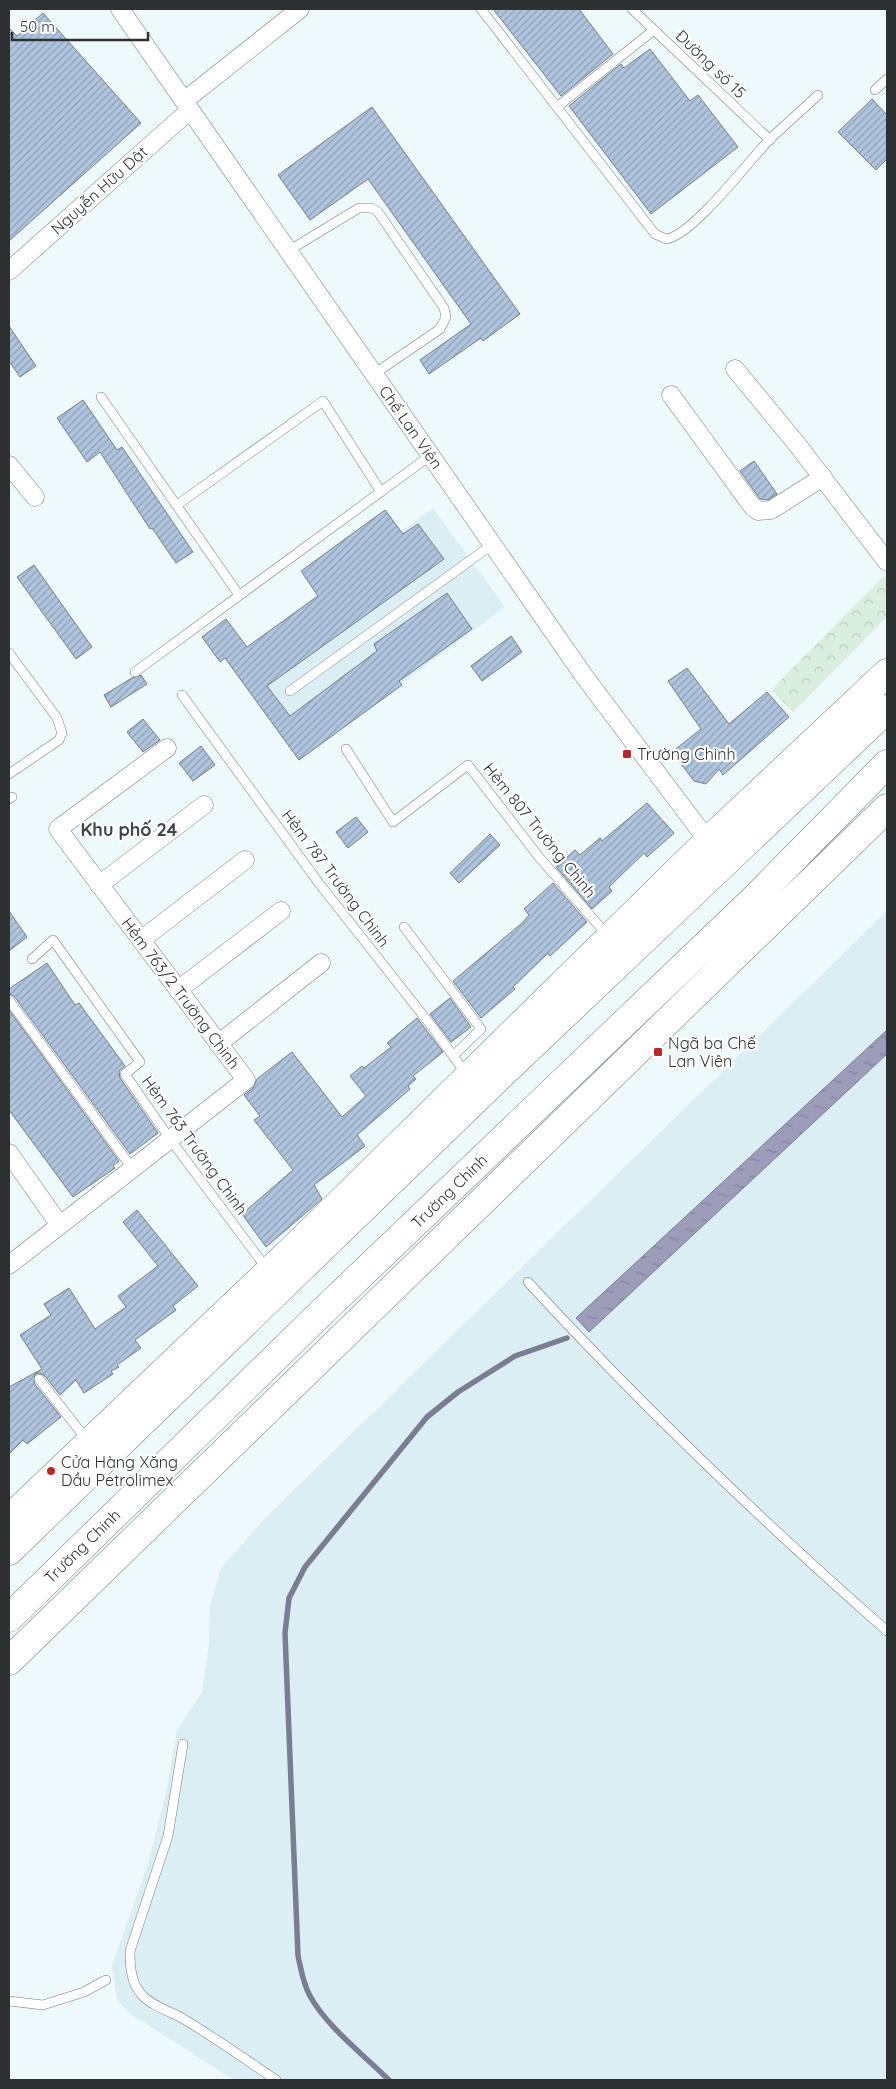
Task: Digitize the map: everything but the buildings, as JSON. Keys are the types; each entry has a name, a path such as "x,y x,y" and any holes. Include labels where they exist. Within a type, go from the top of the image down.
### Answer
{"main road":[{"path":"9,1519 269,1272 460,1067 610,938 708,841 887,673"},
{"path":"9,1551 503,1073 887,709"},
{"name":"Trường Chinh","path":"9,1618 218,1414 754,899 887,764"},
{"name":"Trường Chinh","path":"9,1661 887,808"},
{"path":"218,1414 271,1406"}],"street":[{"name":"Chế Lan Viên","path":"120,9 584,676 708,841"},
{"name":"Nguyễn Hữu Dật","path":"9,271 187,105 300,9"},
{"path":"735,369 823,476 887,562"},
{"path":"672,395 752,506 758,510 772,510 823,476"},
{"path":"9,465 35,497"},
{"name":"Hẻm 763/2 Trường Chinh","path":"168,748 58,829 246,1080 170,1140"},
{"path":"100,885 204,805"},
{"path":"141,940 245,860"},
{"path":"178,990 281,911"},
{"path":"218,1044 321,963"},
{"path":"9,1265 59,1224 170,1140"},
{"path":"9,1152 59,1224"}],"lane":[{"path":"481,9 655,234 666,239 680,234 696,220 770,140 818,95"},
{"name":"Đường số 15","path":"632,9 770,140"},
{"path":"557,107 654,30"},
{"path":"875,90 887,79"},
{"path":"288,251 359,208 370,208 378,212 444,308 446,317 440,329 374,374"},
{"path":"101,397 239,596"},
{"path":"176,505 323,401 381,492"},
{"path":"135,672 431,455"},
{"path":"290,691 493,544"},
{"path":"9,652 57,718 62,732 59,740 9,774"},
{"name":"Hẻm 787 Trường Chinh","path":"182,695 318,882 460,1067"},
{"name":"Hẻm 807 Trường Chinh","path":"346,749 393,822 468,765 539,857 610,938"},
{"path":"404,927 481,1028 460,1067"},
{"name":"Hẻm 763 Trường Chinh","path":"32,959 53,940 140,1062 126,1074 170,1140 269,1272"},
{"path":"9,1000 132,1168"},
{"path":"528,1282 566,1323 735,1492 887,1631"},
{"path":"39,1379 89,1442"},
{"path":"183,1744 168,1836 130,1951 130,1968 134,1982 142,1995 213,2037 276,2080"},
{"path":"9,2000 43,2005 84,1992 106,1980"}],"shaded area":[{"path":"433,508 505,607 299,760 227,662"},
{"path":"887,911 887,2080 234,2080 132,2015 117,2000 112,1966 148,1863 166,1792 177,1730 202,1692 209,1644 210,1604 221,1568 267,1516"}],"green space":[{"path":"884,576 887,579 887,617 793,712 771,690"}],"water":[{"path":"887,1030 887,1054 589,1332 576,1318"}],"waterway":[{"path":"389,2080 336,2030 317,2007 306,1987 298,1956 285,1633 289,1598 305,1567 427,1417 458,1392 515,1356 567,1338"}],"place":[{"name":"Trường Chinh","path":"627,754"},
{"name":"Ngã ba Chế Lan Viên","path":"658,1052"},
{"name":"Cửa Hàng Xăng Dầu Petrolimex","path":"51,1471"}],"district":[{"name":"Khu phố 24","path":"129,830"}]}
